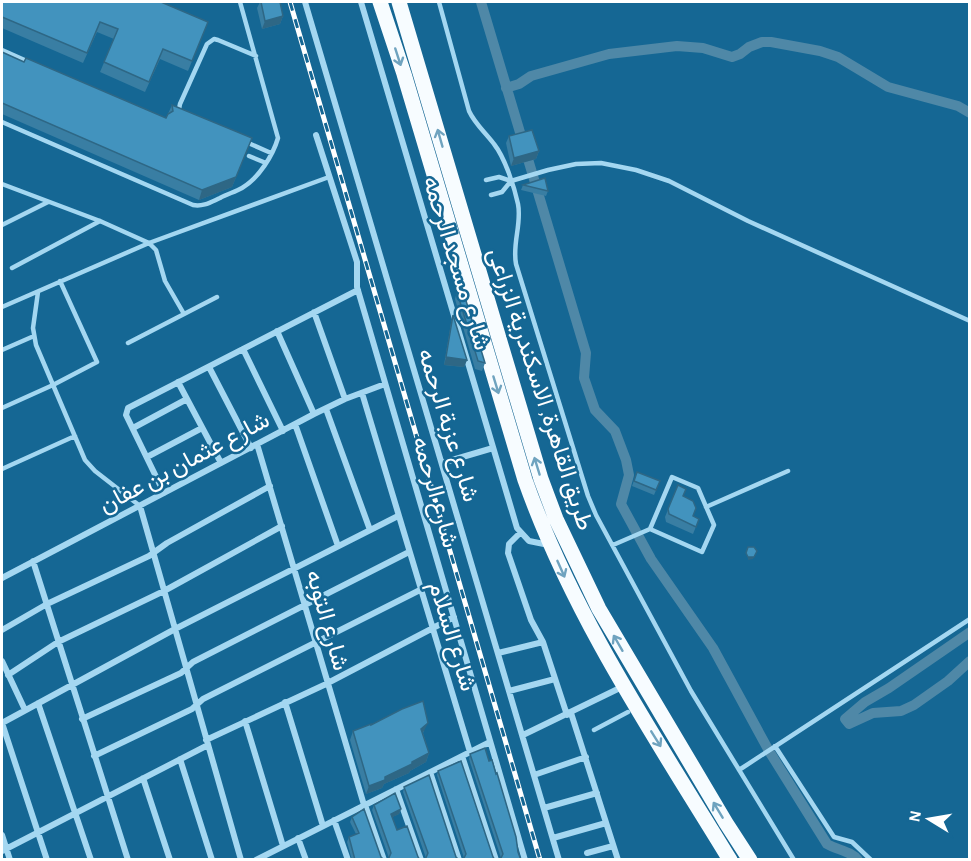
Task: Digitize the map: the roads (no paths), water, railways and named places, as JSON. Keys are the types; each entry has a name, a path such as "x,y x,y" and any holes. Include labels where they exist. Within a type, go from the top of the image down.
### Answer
{"highway":[{"name":"طريق القاهرة, الاسكندرية الزراعى","path":"380,2 404,74 525,480 550,545 567,583 624,686 730,860"},
{"name":"طريق القاهرة, الاسكندرية الزراعى","path":"399,2 541,479 556,519 598,609 750,860"}],"street":[{"name":"شارع عزبة الرحمه","path":"305,2 559,860"},
{"name":"شارع مسجد الرحمه","path":"361,2 520,533"},
{"name":"شارع الرحمه","path":"316,135 357,262 358,290 525,860"},
{"path":"164,493 126,415 127,410 358,290"},
{"path":"314,312 345,399"},
{"path":"277,331 314,414"},
{"path":"243,349 283,431"},
{"path":"209,367 250,447"},
{"path":"178,382 220,463"},
{"name":"شارع عثمان بن عفان","path":"2,578 314,414 385,384"},
{"name":"شارع السلام","path":"362,393 470,752"},
{"path":"133,429 187,399"},
{"path":"326,409 370,530"},
{"path":"295,424 338,546"},
{"path":"147,458 202,428"},
{"name":"شارع التوبه","path":"258,444 365,805 384,860"},
{"path":"442,463 493,448"},
{"path":"2,630 47,604 153,554 167,543 270,486"},
{"path":"140,506 240,860"},
{"path":"47,860 2,723 175,629 398,516"},
{"path":"8,675 58,642 164,591 282,526"},
{"path":"550,545 535,544 520,533 509,544 508,554 531,620 543,642 585,757 618,860"},
{"path":"82,719 186,669 194,662 409,552"},
{"path":"33,561 106,797 128,860"},
{"path":"94,756 192,709 203,699 420,590"},
{"path":"4,850 180,759 245,721 328,682 454,617"},
{"path":"498,653 543,642"},
{"path":"2,661 25,710"},
{"path":"509,691 555,680"},
{"path":"522,735 624,686"},
{"path":"285,702 322,826"},
{"path":"38,703 91,860"},
{"path":"245,721 283,846"},
{"path":"260,859 490,742"},
{"path":"462,756 496,860"},
{"path":"534,775 585,757"},
{"path":"180,759 212,860"},
{"path":"430,772 459,860"},
{"path":"143,778 170,860"},
{"path":"396,789 421,860"},
{"path":"544,808 597,793"},
{"path":"334,820 348,860"},
{"path":"553,838 606,823"},
{"path":"2,835 4,850 10,860"},
{"path":"298,838 306,860"},
{"path":"587,853 613,846"}],"lane":[{"path":"2,122 199,206 243,187 266,163 276,146 277,131 240,2"},
{"path":"439,2 469,111 495,146 511,181 519,211 514,247 516,264 588,496 691,691 794,860"},
{"path":"186,116 181,112 180,104 207,44 211,40 218,39 256,56"},
{"path":"2,50 34,64"},
{"path":"239,139 271,153"},
{"path":"249,156 266,163"},
{"path":"486,180 496,177 511,181 576,164 601,164 636,170 669,182 748,221 969,321"},
{"path":"2,307 149,243 329,177"},
{"path":"491,195 503,190 511,181"},
{"path":"2,184 100,221 149,243 156,250 165,281 184,314"},
{"path":"2,225 48,202"},
{"path":"12,268 100,221"},
{"path":"2,408 98,362 60,281"},
{"path":"38,292 34,315 34,336 89,466 140,506"},
{"path":"128,343 217,297"},
{"path":"2,350 34,336"},
{"path":"2,469 75,436"},
{"path":"706,507 788,471"},
{"path":"613,545 650,529 702,552 714,525 698,488 672,477 650,529"},
{"path":"739,770 969,619"},
{"path":"594,730 628,712"},
{"path":"775,746 832,834 837,839 852,842 871,860"}],"waterway":[{"path":"481,2 586,353 584,378 595,410 615,431 626,460 629,475 621,504 651,559 713,648 769,751 827,844 858,860"},
{"path":"506,88 519,84 531,76 609,54 677,46 703,48 732,57 749,47 762,42 771,42 820,51 838,57 888,87 958,106 970,113"},
{"path":"970,632 865,702 845,719 849,724 873,713 901,711 914,705 948,681 970,661"}],"railway":[{"path":"290,2 540,860"}]}
